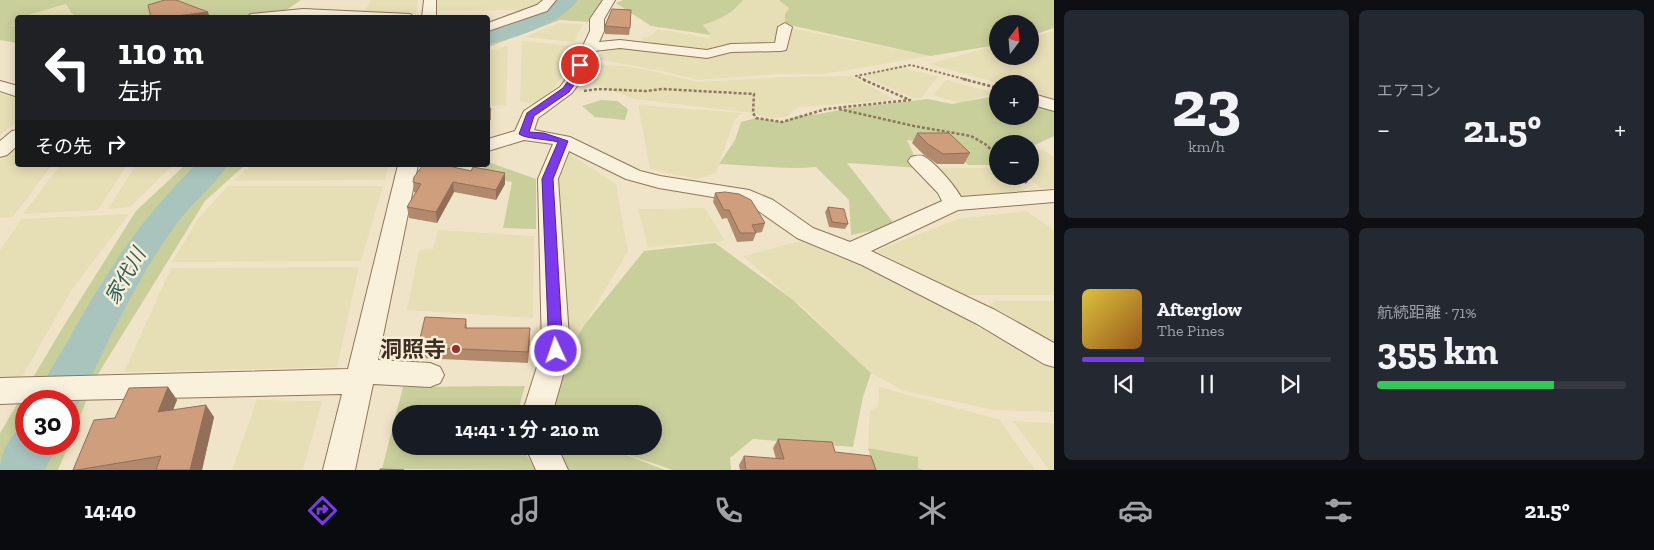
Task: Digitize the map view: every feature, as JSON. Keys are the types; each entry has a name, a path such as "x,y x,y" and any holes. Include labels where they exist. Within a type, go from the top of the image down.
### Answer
{"street":[{"path":"281,14 301,0"},
{"path":"429,15 430,0"},
{"path":"490,26 542,8 550,0"},
{"path":"523,134 530,115 566,90 577,75 583,55 590,47 597,31 597,19 613,1"},
{"path":"274,15 313,15"},
{"path":"590,47 620,44 707,54 730,48 781,47 785,27"},
{"path":"0,86 15,91"},
{"path":"1039,101 1054,106"},
{"path":"490,144 523,134 544,136 563,141 633,175 658,182 742,195 764,205 805,233 870,259 986,317 1054,356"},
{"path":"0,150 15,138"},
{"path":"540,405 556,351 548,179 563,141"},
{"path":"918,161 947,190 954,204"},
{"path":"339,470 408,167"},
{"path":"850,251 954,204 1054,196"},
{"path":"0,391 90,390 360,376 430,375"},
{"path":"545,455 552,470"}],"path":[{"path":"566,90 690,90 754,94 753,113 756,118 782,122 798,116 836,108 910,100 856,76 911,64 989,86"},
{"path":"836,108 914,126 971,136 989,148"}],"shaded area":[{"path":"371,0 418,0 416,14 365,11"},
{"path":"437,0 545,0 528,10 436,11"},
{"path":"743,0 778,0 787,3 790,8 785,24 778,28 774,44 706,51 641,42 642,38 651,36 658,29 708,38 711,35 703,25 736,9"},
{"path":"66,4 72,14 68,15 28,15"},
{"path":"558,23 583,24 574,42 525,37"},
{"path":"785,27 930,56 824,74 779,74 698,80 663,71 601,60 601,52 611,47 642,48 713,57 736,50 784,49"},
{"path":"1054,31 1054,100 1039,94 1039,75 989,75 989,80 928,64 989,47 989,65 1039,65 1039,35"},
{"path":"522,41 573,46 562,77 550,93 535,104 520,101"},
{"path":"508,45 506,105 490,106 490,51"},
{"path":"598,64 637,68 698,82 851,76 896,100 798,107 786,117 767,118 753,113 635,99 592,84"},
{"path":"896,66 938,77 921,98 913,98 863,76"},
{"path":"946,80 989,91 989,95 959,103 933,95"},
{"path":"0,93 15,98 15,124 0,135"},
{"path":"638,105 742,113 734,121 716,173 697,179 650,169"},
{"path":"15,149 15,167 50,167 13,217 0,218 0,161"},
{"path":"1042,149 1054,157 1054,188 1040,188 1037,185 1039,185 1039,152"},
{"path":"570,154 616,184 628,251 562,363 558,176"},
{"path":"58,167 126,167 98,210 23,214"},
{"path":"135,167 171,167 130,207 108,209"},
{"path":"249,167 388,167 385,180 233,181"},
{"path":"989,168 989,185 1019,185 1026,192 958,196 934,169"},
{"path":"228,186 383,186 361,261 172,262 198,219"},
{"path":"705,208 725,241 648,247 638,209"},
{"path":"1026,211 1054,230 1054,295 962,295 876,251 958,219"},
{"path":"129,214 71,291 17,386 0,386 0,250 22,219"},
{"path":"438,230 534,236 533,318 407,310 419,250 433,249"},
{"path":"801,241 943,298 1054,362 1054,412 995,410 904,391 871,373 804,308 743,256"},
{"path":"359,267 337,367 124,372 171,268"},
{"path":"995,301 1054,301 1054,350 985,310"},
{"path":"879,387 1000,420 1035,470 924,470 918,468 917,457 868,448 870,410 878,407"},
{"path":"257,400 322,401 303,470 232,470"},
{"path":"1013,421 1054,423 1054,470 1049,470"}],"green space":[{"path":"0,0 301,0 282,13 274,15 74,15 66,4 28,15 15,15 15,26 10,25 15,26 15,43 0,40"},
{"path":"554,0 607,0 590,22 560,20 490,46 490,28 530,16"},
{"path":"623,0 743,0 725,15 703,25 711,35 651,26 616,3"},
{"path":"779,0 1054,0 1054,28 1039,33 1039,15 989,15 989,46 930,56 785,24 785,14 789,8"},
{"path":"989,97 989,125 1039,125 1039,105 1054,111 1054,136 1039,143 1039,135 989,135 989,165 968,165 948,144 907,140 920,168 847,163 896,226 851,235 849,200 816,167 780,168 719,164 735,140 741,122 756,118 782,122 798,116 928,99 952,104"},
{"path":"601,100 617,101 628,109 625,120 595,117 582,106"},
{"path":"490,163 536,179 536,229 503,228 512,182 479,176 484,167 490,167"},
{"path":"183,167 243,167 205,201 95,379 80,416 80,390 26,390 136,211"},
{"path":"715,243 792,299 871,373 863,397 853,447 753,439 730,458 731,470 673,470 628,455 662,455 662,405 543,405 557,371 585,324 644,251"},
{"path":"525,386 520,405 398,405 403,387"},
{"path":"15,408 15,455 64,455 58,470 0,470 0,433"},
{"path":"392,430 392,455 527,455 536,470 382,469"},
{"path":"868,448 918,457 918,468 924,470 874,470"},
{"path":"545,455 627,455 665,470 552,470"}],"building":[{"path":"165,0 176,0 208,12 184,15 150,15 148,5"},
{"path":"612,9 631,10 630,28 605,26"},
{"path":"917,133 949,133 970,153 943,154 928,144"},
{"path":"422,167 453,167 471,171 473,167 505,173 496,190 453,182 436,212 407,207 421,184 413,182 414,177"},
{"path":"715,193 739,194 751,200 765,223 752,225 756,233 740,233 729,210 724,210"},
{"path":"828,207 844,209 848,224 832,222"},
{"path":"425,317 466,319 465,328 530,328 528,352 418,347"},
{"path":"168,387 158,412 206,405 190,470 156,470 161,456 73,470 94,420 115,418 129,388"},
{"path":"778,439 832,442 835,452 871,456 876,470 746,470 744,456 784,459"}],"waterway":[{"name":"家代川","path":"490,37 541,19 569,0"},
{"name":"家代川","path":"63,390 107,306 144,245 187,190 211,167"},
{"name":"家代川","path":"20,470 28,455"}],"place":[{"name":"洞照寺","path":"456,349"}],"route":[{"path":"556,351 548,179 563,141 544,136 523,134 530,115 566,90 577,75 580,65"}]}
